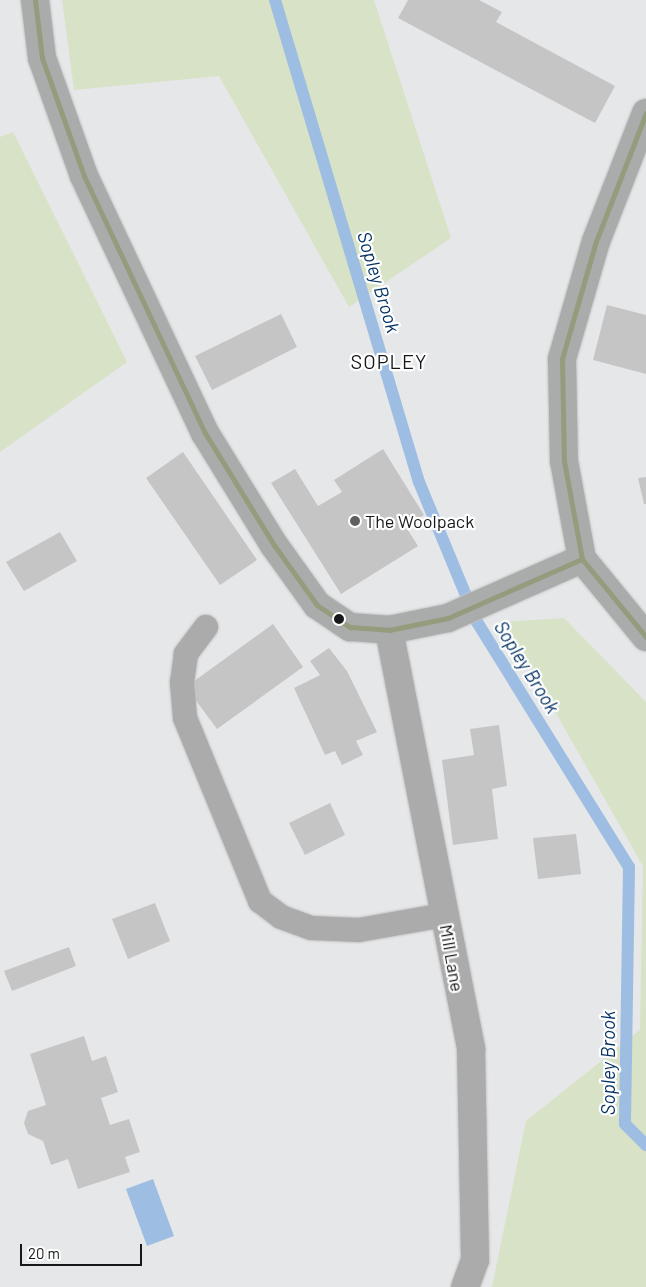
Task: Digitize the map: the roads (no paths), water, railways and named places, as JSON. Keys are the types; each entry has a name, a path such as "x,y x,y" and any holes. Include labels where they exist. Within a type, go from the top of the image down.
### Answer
{"main road":[{"path":"35,0 42,58 84,176 204,434 274,545 318,605 350,627 389,630 448,618 582,559"},
{"path":"646,113 596,241 562,359 564,461 582,559 646,637"}],"street":[{"name":"Mill Lane","path":"389,630 471,1049 475,1260 465,1287"}],"lane":[{"path":"206,627 186,654 182,683 185,718 260,901 282,917 311,928 359,930 444,915"}],"water":[{"path":"153,1179 174,1236 147,1246 126,1189"}],"waterway":[{"name":"Sopley Brook","path":"275,0 419,482 477,622 629,867 625,1124 646,1145"}],"place":[{"name":"The Woolpack","path":"355,521"}],"district":[{"name":"SOPLEY","path":"389,361"}]}
